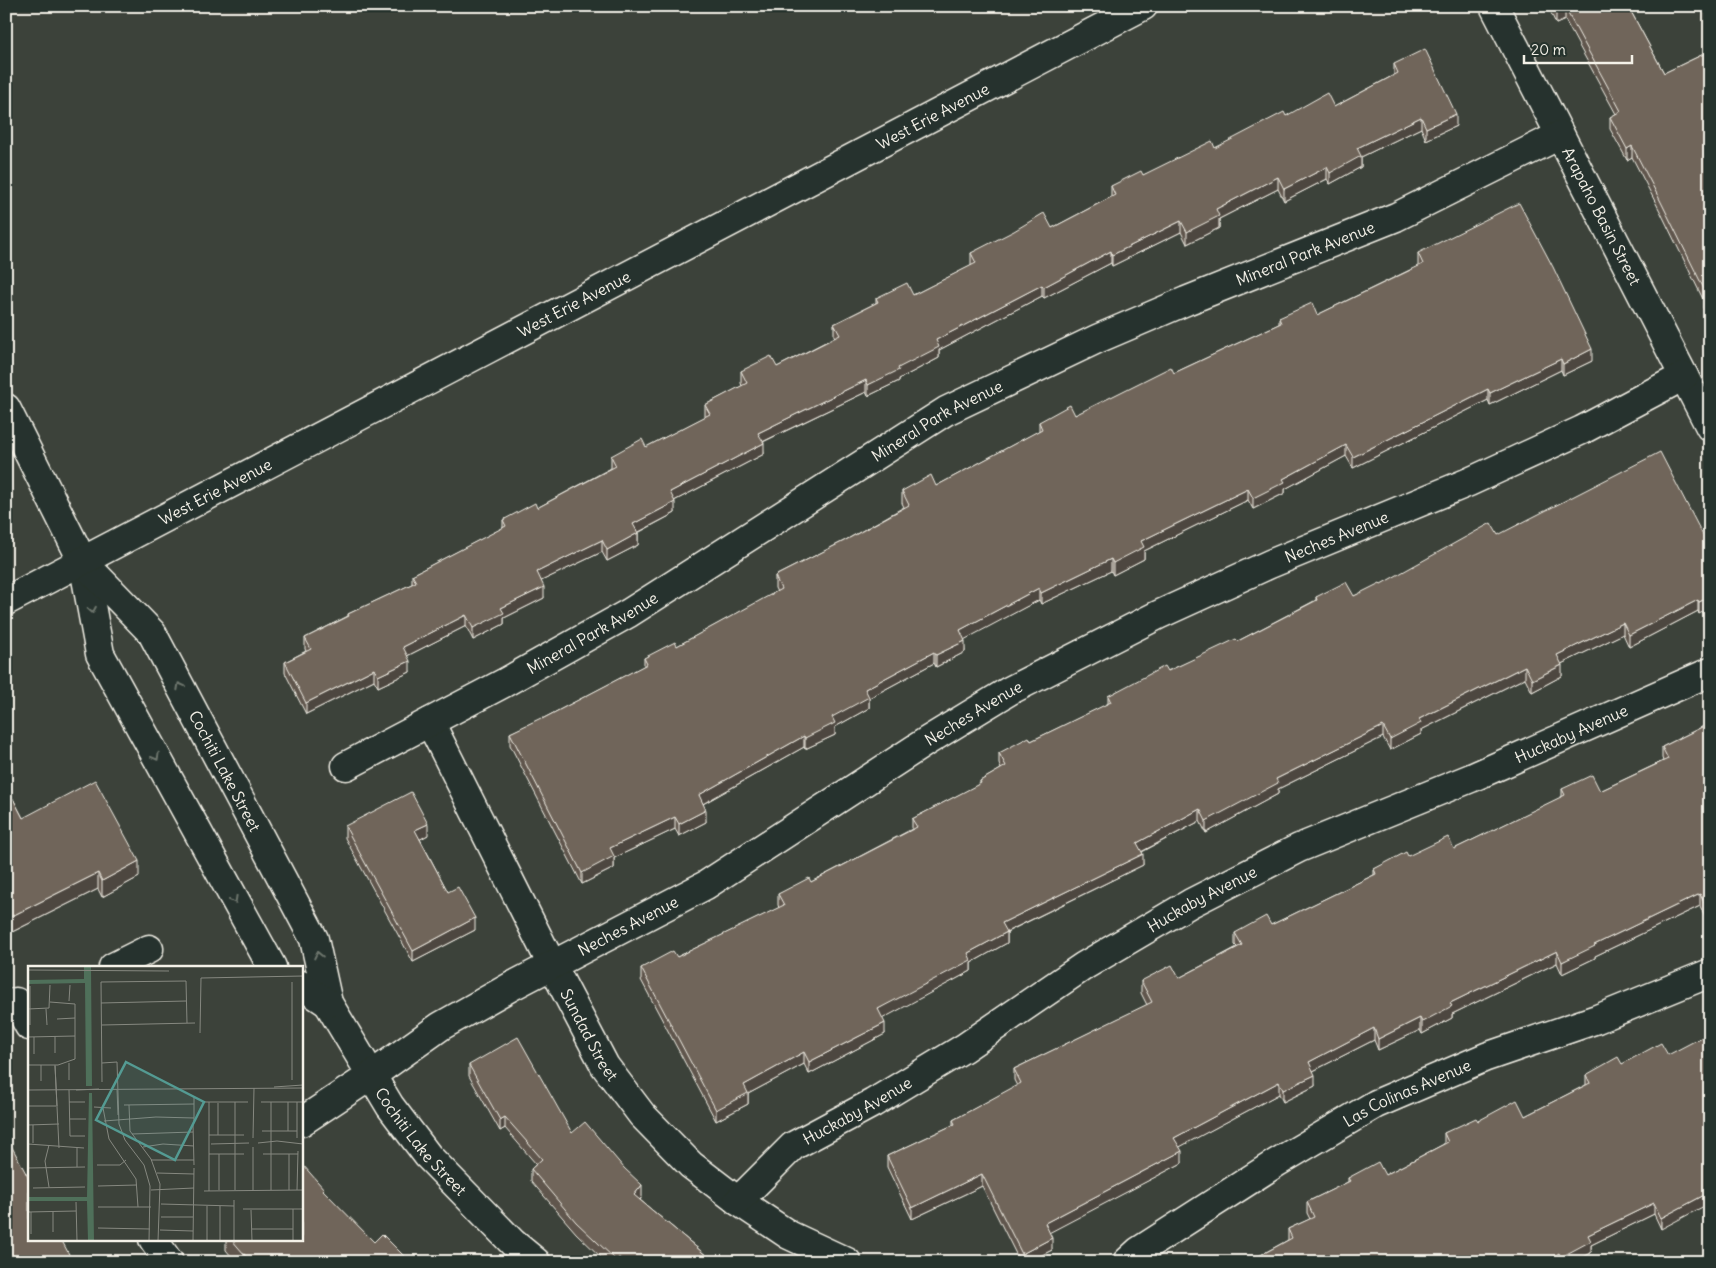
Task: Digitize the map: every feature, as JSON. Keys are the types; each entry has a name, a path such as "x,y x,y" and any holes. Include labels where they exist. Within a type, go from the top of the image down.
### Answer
{"street":[{"name":"West Erie Avenue","path":"6,601 1143,6"},
{"name":"Arapaho Basin Street","path":"1494,6 1710,427"},
{"name":"Mineral Park Avenue","path":"346,766 528,670 628,613 946,411 1106,335 1396,218 1560,135"},
{"name":"Neches Avenue","path":"302,1121 441,1026 552,965 706,885 926,741 1009,691 1158,616 1270,564 1469,482 1582,430 1684,376"},
{"name":"Cochiti Lake Street","path":"6,408 83,562 100,654 271,966"},
{"name":"Cochiti Lake Street","path":"83,562 152,633 314,939 328,1003 390,1106 428,1156 513,1243 536,1262"},
{"name":"Huckaby Avenue","path":"738,1201 793,1146 874,1103 964,1048 1084,966 1191,902 1298,848 1480,774 1710,672"},
{"name":"Sundad Street","path":"430,722 605,1066 642,1115 691,1165 738,1201 789,1235 847,1262"},
{"path":"115,966 149,949"},
{"name":"Las Colinas Avenue","path":"1127,1262 1139,1251 1268,1168 1376,1104 1486,1057 1597,1019 1710,973"},
{"name":"Cochiti Lake Street","path":"302,986 328,1003"},
{"path":"17,1002 28,1024"},
{"path":"154,1240 169,1262"}],"building":[{"path":"1553,6 1628,6 1664,73 1710,51 1710,309 1703,296 1707,295 1632,146 1627,149 1610,117 1621,111 1565,8 1556,12"},
{"path":"1425,49 1456,114 1426,128 1421,117 1357,148 1361,156 1330,173 1327,167 1284,189 1278,177 1216,209 1219,216 1187,232 1181,221 1112,255 1111,251 1044,287 1042,285 936,340 939,347 898,368 899,370 868,385 866,380 758,433 764,443 670,492 675,502 633,524 638,533 607,550 602,540 537,572 544,587 501,608 504,613 473,628 466,615 403,647 410,661 378,676 374,669 306,703 285,662 311,649 305,638 349,616 348,614 416,582 412,575 506,526 503,520 535,503 537,508 616,466 611,456 642,439 646,447 710,414 705,405 747,383 741,371 771,356 777,367 840,335 834,324 878,302 876,298 907,283 913,295 976,263 971,253 1044,213 1052,228 1115,195 1111,186 1141,171 1143,175 1212,141 1215,148 1284,112 1286,116 1327,93 1334,107 1398,73 1394,64"},
{"path":"1519,203 1553,267 1592,349 1563,364 1561,359 1490,393 1488,389 1353,457 1346,445 1283,479 1285,482 1253,498 1248,489 1141,541 1144,547 1113,563 1111,559 1041,593 1039,588 960,630 965,641 936,655 934,652 865,689 869,697 832,717 835,723 805,738 804,736 699,795 706,810 679,824 675,817 610,848 614,856 582,873 510,733 542,719 647,664 644,658 675,642 677,646 781,589 775,576 909,505 902,491 931,475 936,486 1042,429 1039,422 1070,405 1075,415 1171,367 1174,373 1281,323 1279,318 1312,303 1317,315 1423,264 1418,253"},
{"path":"1660,452 1710,549 1710,597 1699,602 1698,600 1629,635 1623,623 1557,655 1562,665 1532,680 1525,666 1419,719 1421,723 1390,739 1383,726 1276,779 1278,783 1206,821 1200,809 1137,843 1143,854 1002,923 1007,932 968,953 971,960 878,1009 885,1023 809,1062 804,1052 744,1085 748,1093 716,1110 641,968 673,951 677,957 784,905 778,894 809,878 811,882 917,827 912,819 981,783 980,781 1006,766 999,753 1029,737 1031,741 1111,702 1108,696 1165,666 1168,671 1236,639 1238,641 1317,600 1316,597 1346,582 1354,596 1381,584 1491,523 1498,535"},
{"path":"1710,723 1710,903 1705,905 1700,894 1562,962 1557,951 1450,1003 1452,1006 1422,1022 1420,1018 1378,1039 1374,1028 1309,1062 1315,1075 1283,1090 1279,1082 1174,1138 1182,1151 1045,1223 1052,1238 1022,1254 982,1174 912,1208 887,1156 955,1124 953,1120 1021,1083 1014,1069 1152,1002 1141,981 1172,965 1179,978 1242,945 1235,933 1266,916 1271,925 1376,874 1374,869 1406,852 1408,856 1448,837 1454,849 1565,795 1562,789 1592,775 1600,791 1668,759 1662,747"},
{"path":"95,780 139,861 102,881 98,873 6,919 6,785 23,818"},
{"path":"411,792 428,824 415,830 448,892 458,887 475,918 413,951 345,826"},
{"path":"1710,1033 1710,1192 1661,1218 1654,1203 1588,1235 1591,1241 1561,1257 1559,1253 1544,1262 1248,1262 1292,1238 1288,1229 1314,1217 1307,1202 1350,1181 1348,1178 1378,1162 1385,1175 1448,1142 1444,1133 1476,1118 1478,1121 1517,1100 1525,1116 1590,1083 1586,1075 1618,1057 1622,1064 1661,1043 1668,1055"},
{"path":"518,1037 572,1133 585,1122 624,1168 642,1185 634,1195 714,1262 624,1262 619,1257 616,1260 576,1222 531,1169 542,1159 505,1117 500,1120 469,1065"},
{"path":"6,1136 28,1177 28,1240 62,1240 73,1262 6,1262"},
{"path":"302,1166 374,1242 382,1234 410,1262 251,1262 232,1240 302,1240"},
{"path":"421,1256 427,1262 415,1262"},
{"path":"1225,1258 1227,1262 1217,1262"}]}
